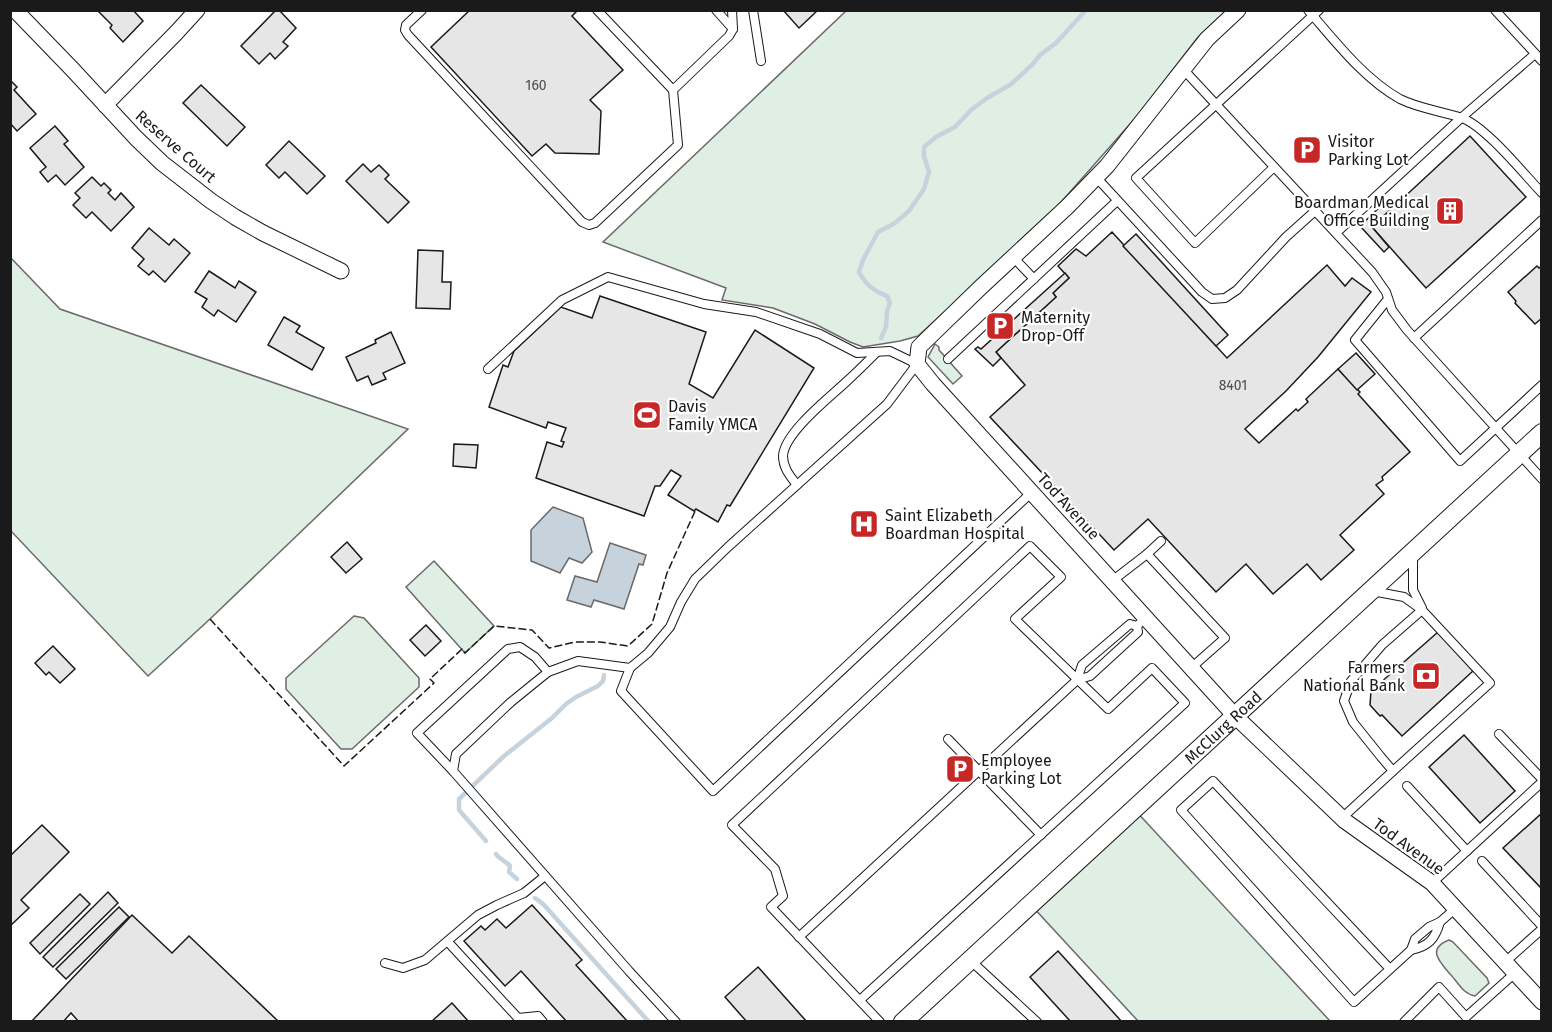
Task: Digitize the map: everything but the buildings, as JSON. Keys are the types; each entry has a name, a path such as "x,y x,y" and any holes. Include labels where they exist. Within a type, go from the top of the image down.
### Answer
{"street":[{"name":"Reserve Court","path":"15,10 162,163 211,201 263,233 341,271"},
{"path":"105,105 196,10"},
{"path":"917,364 919,347 1107,166 1207,39 1238,10"},
{"name":"Tod Avenue","path":"917,364 1112,581 1142,622 1191,668 1235,716 1342,818 1432,883 1542,1002"},
{"name":"McClurg Road","path":"903,1022 1542,433"}],"lane":[{"path":"422,10 406,25 405,30 408,34 582,222 588,225 595,223 678,145 673,90 597,10"},
{"path":"716,10 733,29"},
{"path":"673,90 729,36 734,21 732,10"},
{"path":"753,10 761,61"},
{"path":"1495,10 1542,61"},
{"path":"1274,167 1195,243 1136,178 1313,12 1370,78 1401,99 1461,118 1486,133 1542,193"},
{"path":"1336,233 1461,118 1535,54"},
{"path":"1183,69 1372,272 1386,292 1392,310 1414,338 1542,479"},
{"path":"1096,177 1202,292 1212,299 1225,298 1237,290 1286,237 1315,211"},
{"path":"948,359 1118,201"},
{"path":"1414,338 1542,220"},
{"path":"1013,257 1034,279"},
{"path":"488,369 562,300 608,278 704,304 756,312 820,334 857,353 890,351 917,364 887,404 695,579 670,627 648,653 630,668 621,691 712,791 1032,492"},
{"path":"1389,299 1355,340 1460,461 1542,385"},
{"path":"797,485 786,470 783,455 788,441 812,413 877,352"},
{"path":"1112,581 1161,541"},
{"path":"860,1000 1185,703 1152,668 1108,709 1016,619 1060,577 1030,546 732,825 775,869 783,896 771,907 880,1022"},
{"path":"1412,552 1413,590 1422,610"},
{"path":"1147,554 1225,638 1191,668"},
{"path":"1342,818 1490,683 1422,610 1404,597 1371,591"},
{"path":"1394,771 1353,722 1344,701 1351,681 1382,645 1422,610"},
{"path":"1077,680 1082,665 1130,624 1142,622"},
{"path":"799,937 1077,680 1090,676 1138,632 1142,622"},
{"path":"548,672 535,657 520,647 508,649 417,733 676,1022"},
{"path":"453,771 456,754 511,702 548,672 578,661 630,668"},
{"path":"1432,883 1542,781 1499,734"},
{"path":"948,739 1041,835"},
{"path":"1390,969 1213,781 1181,810 1354,1002 1411,950 1421,948 1436,936 1440,922 1456,908"},
{"path":"1407,786 1467,850"},
{"path":"1404,1022 1438,987 1463,1019 1510,968 1542,928 1482,861"},
{"path":"385,963 403,968 425,960 478,915 524,893 545,876"},
{"path":"448,942 519,1018 538,1016 543,1022"},
{"path":"970,960 1037,1022"}],"green space":[{"path":"846,11 1226,11 1198,37 1137,116 1048,217 918,336 863,347 815,324 773,308 722,300 726,288 603,242"},
{"path":"10,257 60,309 408,429 148,676 11,531"},
{"path":"935,344 962,376 953,384 928,357"},
{"path":"434,561 494,626 465,653 406,587"},
{"path":"354,616 364,618 419,678 419,687 352,749 341,749 286,689 286,678"},
{"path":"1134,809 1330,1021 1138,1021 1031,905"},
{"path":"1449,940 1487,978 1489,983 1475,996 1467,993 1461,987 1437,956 1438,947"}],"shaded area":[{"path":"553,507 583,518 592,552 582,563 569,558 560,573 531,561 531,530"},
{"path":"610,543 646,555 643,565 639,564 624,609 594,600 591,607 567,600 575,576 597,582"}],"waterway":[{"path":"881,338 886,327 890,303 887,296 871,287 859,272 878,232 895,223 909,211 924,189 929,172 924,147 936,137 955,127 971,110 987,98 1010,85 1040,55 1056,43 1086,10"},
{"path":"486,841 459,810 459,799 504,756 566,704 598,686 603,681 604,675"},
{"path":"496,854 510,866 509,872 517,879"},
{"path":"535,898 544,905 649,1022"}],"fence":[{"path":"210,619 344,766 434,683 430,679 462,649 465,653 494,626 532,630 549,648 575,642 600,642 628,646 652,624 667,573 696,509"}],"place":[{"name":"Visitor Parking Lot","path":"1307,150"},
{"name":"Boardman Medical Office Building","path":"1450,211"},
{"name":"Maternity Drop-Off","path":"1000,326"},
{"name":"Davis Family YMCA","path":"647,415"},
{"name":"Saint Elizabeth Boardman Hospital","path":"864,524"},
{"name":"Farmers National Bank","path":"1426,676"},
{"name":"Employee Parking Lot","path":"960,769"}]}
